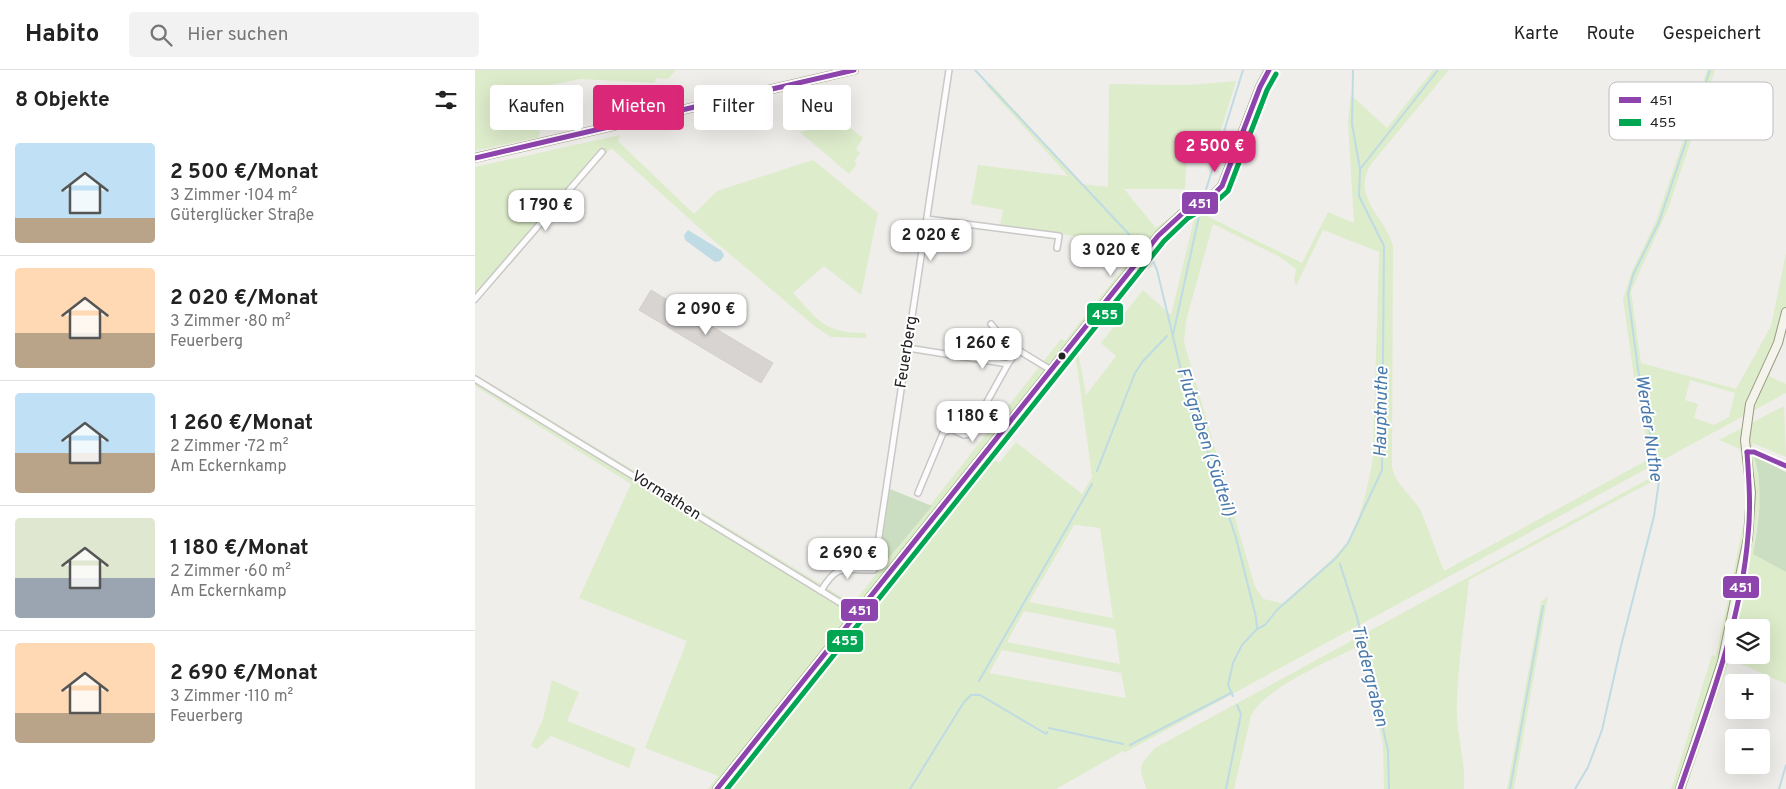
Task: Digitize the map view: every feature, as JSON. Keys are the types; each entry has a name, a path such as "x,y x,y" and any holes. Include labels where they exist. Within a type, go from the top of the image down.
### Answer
{"main road":[{"path":"475,158 854,70"}],"street":[{"name":"Feuerberg","path":"821,591 830,576 836,571 874,570 949,70"},
{"path":"717,789 1158,236 1193,206 1206,199 1221,186 1260,87 1269,70"},
{"path":"475,299 602,152"},
{"path":"927,219 1059,236 1057,248"},
{"path":"1680,789 1726,645 1748,538 1751,485 1745,436 1750,404 1777,343 1786,312"},
{"path":"991,324 1007,343 1051,370"},
{"path":"908,348 1008,364"},
{"path":"917,493 943,433 951,429 964,435 969,434 1008,364 1018,350"},
{"name":"Vormathen","path":"475,379 857,613"},
{"path":"1747,452 1754,452 1786,466"}],"green space":[{"path":"475,70 676,70 668,79 656,78 655,83 580,79 551,85 490,85 490,130 540,130 539,137 475,151"},
{"path":"1433,70 1449,70 1372,163 1366,175 1365,186 1367,197 1393,246 1392,467 1397,480 1421,511 1444,571 1651,458 1635,384 1623,299 1632,271 1656,221 1683,140 1691,140 1668,209 1631,291 1641,363 1736,389 1771,326 1786,253 1786,331 1769,376 1786,384 1786,393 1056,789 708,789 718,776 645,748 687,641 579,598 631,484 475,386 475,374 847,600 855,601 1061,339 1065,341 1136,252 1128,243 1000,226 1003,210 971,204 978,165 1068,176 985,84 991,84 1081,184 1108,187 1109,84 1188,85 1236,81 1214,152 1187,151 1185,189 1124,189 1156,228 1197,197 1198,207 1207,203 1207,216 1302,263 1328,212 1354,223 1348,122 1351,95 1387,128","holes":["1197,207 1171,315 1143,290 1101,343 1116,356 1086,395 1077,346 1167,234 1182,218","1213,224 1280,257 1296,269 1294,280 1296,286 1323,230 1379,252 1373,455 1364,500 1348,541 1283,603 1263,599 1255,587 1184,342 1186,321","1073,351 1077,365 1092,477 1082,494 1016,442 999,463 989,456","1690,380 1735,393 1729,417 1714,425 1694,418 1698,404 1685,400","1074,525 1100,528 1113,618 1029,602","1024,611 1115,629 1120,664 1007,642","1002,650 1121,673 1126,698 989,673"]},
{"path":"1707,70 1715,70 1711,82 1703,82"},
{"path":"851,128 863,138 856,149 860,153 854,161 857,164 849,174 800,132 809,130 851,130"},
{"path":"620,135 618,141 694,214 717,191 813,160 878,213 861,295 824,266 793,293 824,324 841,331 866,333 866,338 831,337 817,328 706,234 611,148 475,305 475,167"},
{"path":"1784,406 1786,457 1752,443 1761,494 1753,554 1786,572 1786,684 1770,677 1770,674 1764,674 1741,664 1770,664 1770,619 1725,619 1725,664 1728,664 1686,789 1671,789 1712,655 1716,656 1748,502 1740,449 1719,440"},
{"path":"1754,456 1786,472 1786,572 1753,554 1759,517 1760,493"},
{"path":"1652,477 1653,481 1469,580 1460,656 1457,702 1464,789 1384,789 1383,743 1359,646 1299,676 1258,705 1251,716 1234,789 1147,789 1141,767 1155,748"},
{"path":"890,489 932,506 877,572"},
{"path":"1548,596 1514,789 1507,789 1541,602"},
{"path":"552,680 579,692 567,721 636,748 629,768 551,736 537,749 531,746 543,719"}],"water":[{"path":"688,230 722,251 724,256 720,261 715,262 685,240 684,235"}],"building":[{"path":"651,290 773,363 761,383 639,310"}],"waterway":[{"name":"Flutgraben (Südteil)","path":"975,70 1141,247"},
{"path":"1205,193 1243,70"},
{"name":"Hauptnuthe","path":"1233,696 1228,685 1233,663 1242,645 1257,629 1265,625 1277,610 1336,558 1348,543 1382,470 1384,246 1359,196 1360,169 1352,124 1353,70"},
{"path":"1361,168 1438,70"},
{"name":"Werder Nuthe","path":"1706,82 1710,70"},
{"name":"Werder Nuthe","path":"1575,789 1588,767 1602,730 1654,516 1659,481 1638,369 1628,294 1633,275 1659,222 1687,140"},
{"path":"1173,335 1201,207"},
{"name":"Flutgraben (Südteil)","path":"1151,257 1157,270 1181,370 1236,538 1256,617 1257,629"},
{"path":"1097,471 1135,373 1143,361 1167,336"},
{"path":"979,681 1092,484"},
{"name":"Tiedergraben","path":"1340,564 1357,617 1388,750 1389,789"},
{"path":"1510,789 1543,606"},
{"path":"1130,745 1231,693"},
{"path":"910,789 964,702 971,695 980,695 1046,734 1047,732"},
{"name":"Hauptnuthe","path":"1226,789 1241,714 1237,705"},
{"path":"1049,728 1123,744"},
{"path":"1779,789 1786,765"}],"transit line":[{"name":"451","path":"475,158 854,70"},
{"name":"451","path":"717,789 1158,236 1184,212 1213,195 1222,186 1260,87 1269,70"},
{"name":"455","path":"727,789 1164,241 1188,218 1217,201 1228,191 1267,90 1276,74"},
{"name":"451","path":"1747,452 1754,452 1786,466"},
{"name":"451","path":"1680,789 1722,664 1738,601 1749,526 1747,452"}]}
